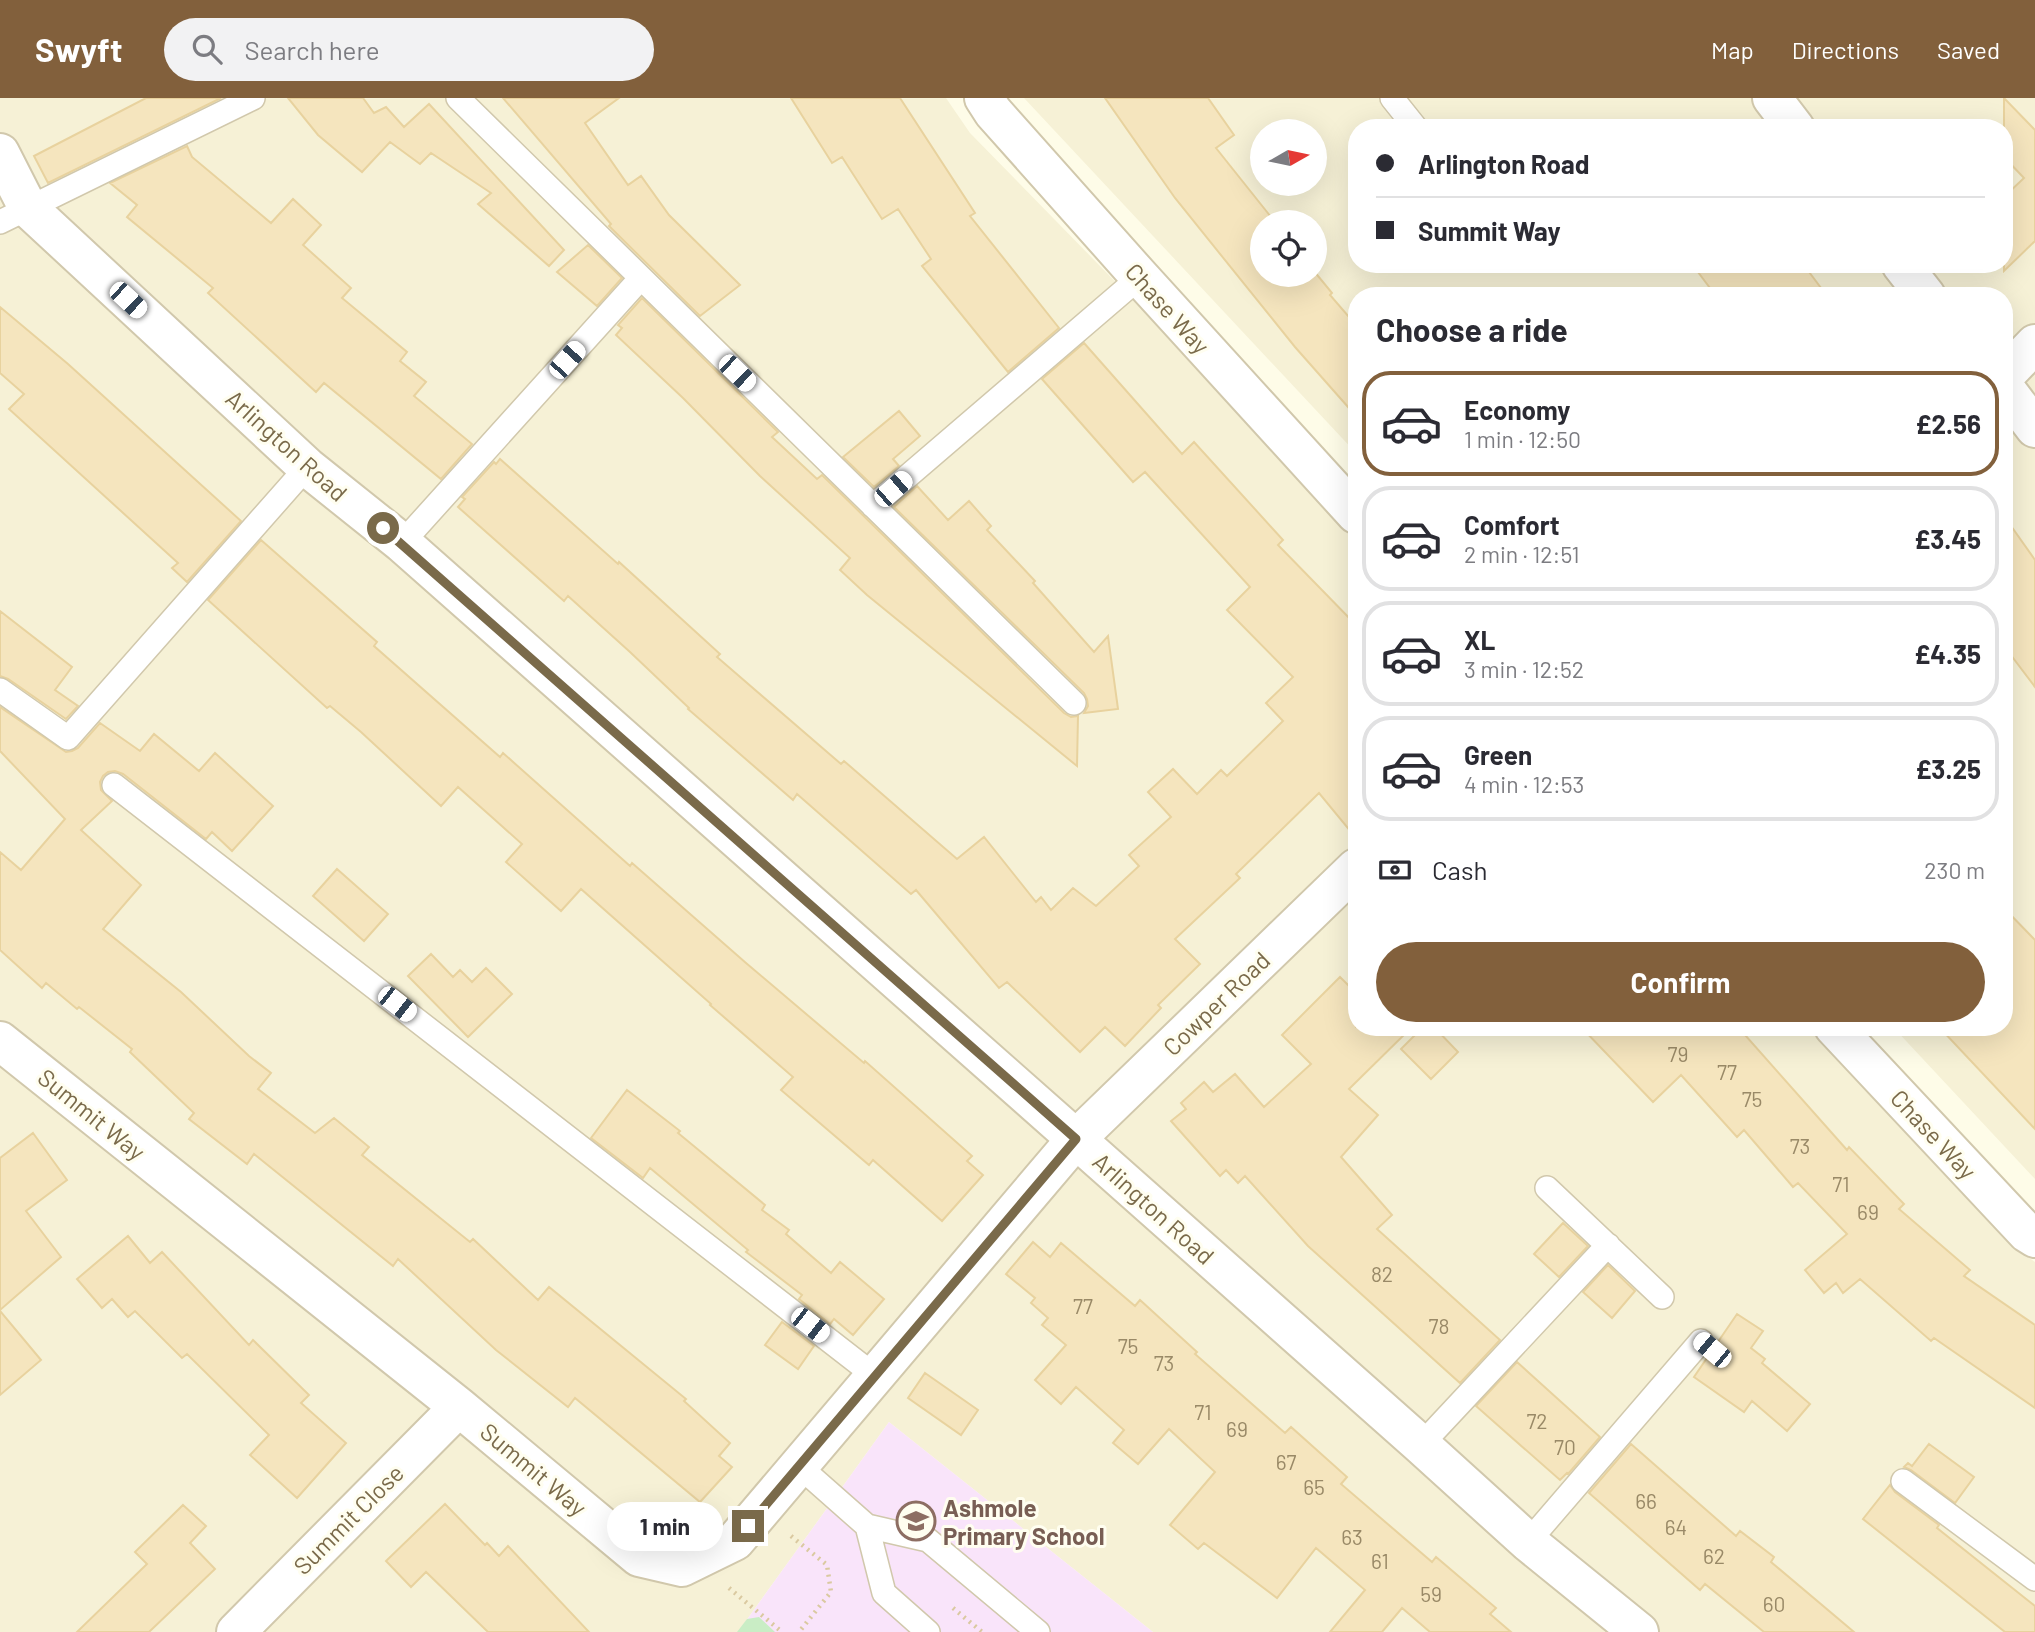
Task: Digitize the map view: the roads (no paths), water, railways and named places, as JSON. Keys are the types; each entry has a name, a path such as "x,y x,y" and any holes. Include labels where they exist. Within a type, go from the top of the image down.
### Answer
{"street":[{"name":"Chase Way","path":"984,98 993,112 1140,277 1348,505"},
{"path":"1772,98 1788,119"},
{"name":"Arlington Road","path":"0,153 14,215 307,467 402,543 1528,1542 1639,1632"},
{"path":"1908,273 1919,287"},
{"path":"2013,367 2035,344"},
{"path":"2013,399 2035,428"},
{"name":"Cowper Road","path":"1076,1139 1348,876"},
{"name":"Chase Way","path":"1842,1036 2027,1233 2035,1238"},
{"name":"Summit Way","path":"1,1044 459,1407 639,1557 682,1567 735,1541 1076,1139"},
{"name":"Summit Close","path":"236,1632 459,1407"}],"lane":[{"path":"14,215 253,98"},
{"path":"458,98 1074,703"},
{"path":"1392,98 1409,119"},
{"path":"873,506 1140,277"},
{"path":"402,543 640,279"},
{"path":"0,690 68,738 307,467"},
{"path":"114,785 875,1376"},
{"path":"1547,1188 1662,1297"},
{"path":"1421,1445 1608,1245"},
{"path":"1528,1542 1701,1341"},
{"path":"799,1466 867,1526 928,1540 1038,1632"},
{"path":"1903,1481 2035,1579"},
{"path":"867,1526 884,1593 928,1632"}],"place":[{"name":"Ashmole Primary School","path":"916,1521"}]}
